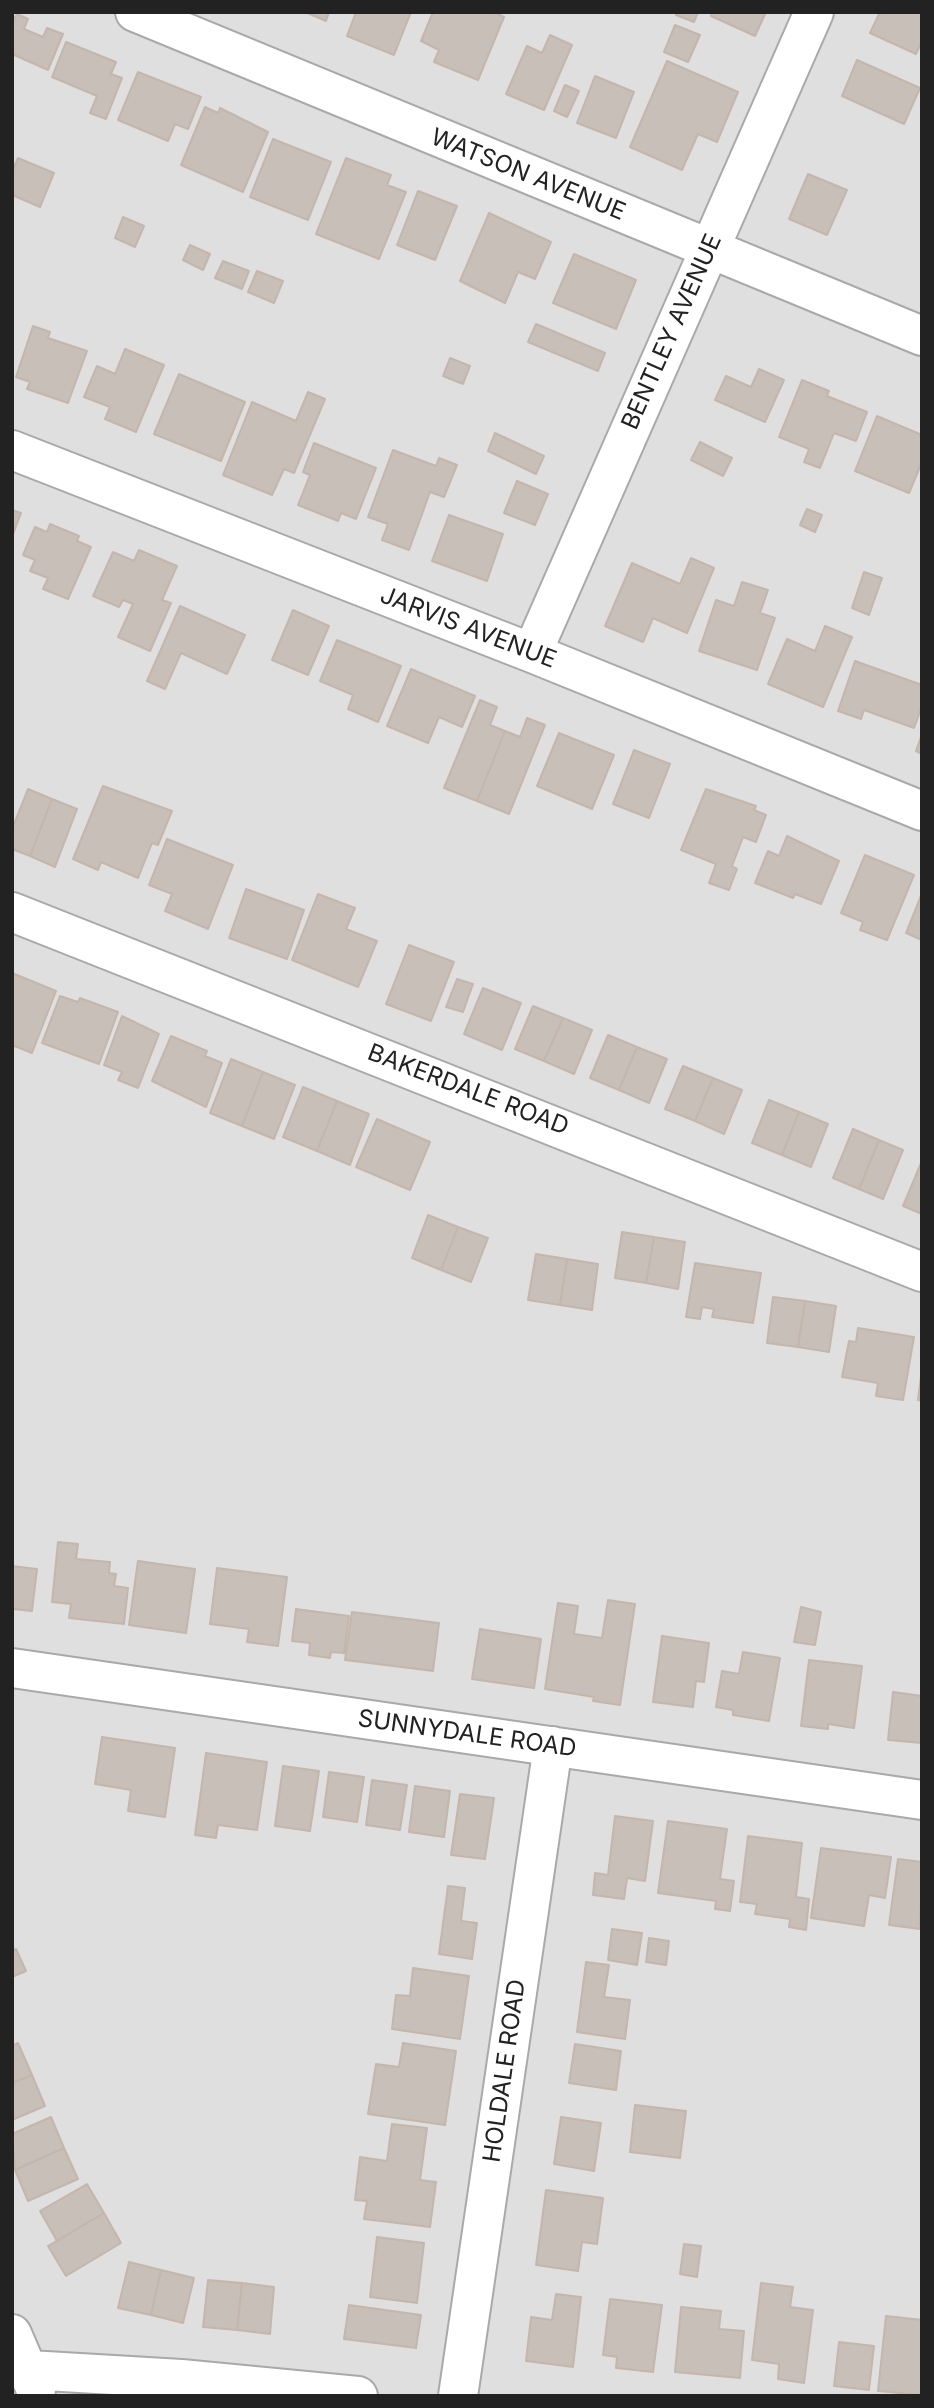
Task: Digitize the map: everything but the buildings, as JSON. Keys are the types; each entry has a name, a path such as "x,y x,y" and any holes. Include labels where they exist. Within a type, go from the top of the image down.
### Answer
{"street":[{"name":"WATSON AVENUE","path":"135,12 922,336"},
{"name":"BENTLEY AVENUE","path":"532,653 814,12"},
{"name":"JARVIS AVENUE","path":"12,450 532,653 922,811"},
{"name":"BAKERDALE ROAD","path":"12,912 922,1272"},
{"name":"SUNNYDALE ROAD","path":"12,1668 922,1800"},
{"name":"HOLDALE ROAD","path":"458,2396 553,1746"},
{"path":"22,2367 358,2396"}],"shaded area":[{"path":"12,12 922,12 922,2396 12,2396"}]}
